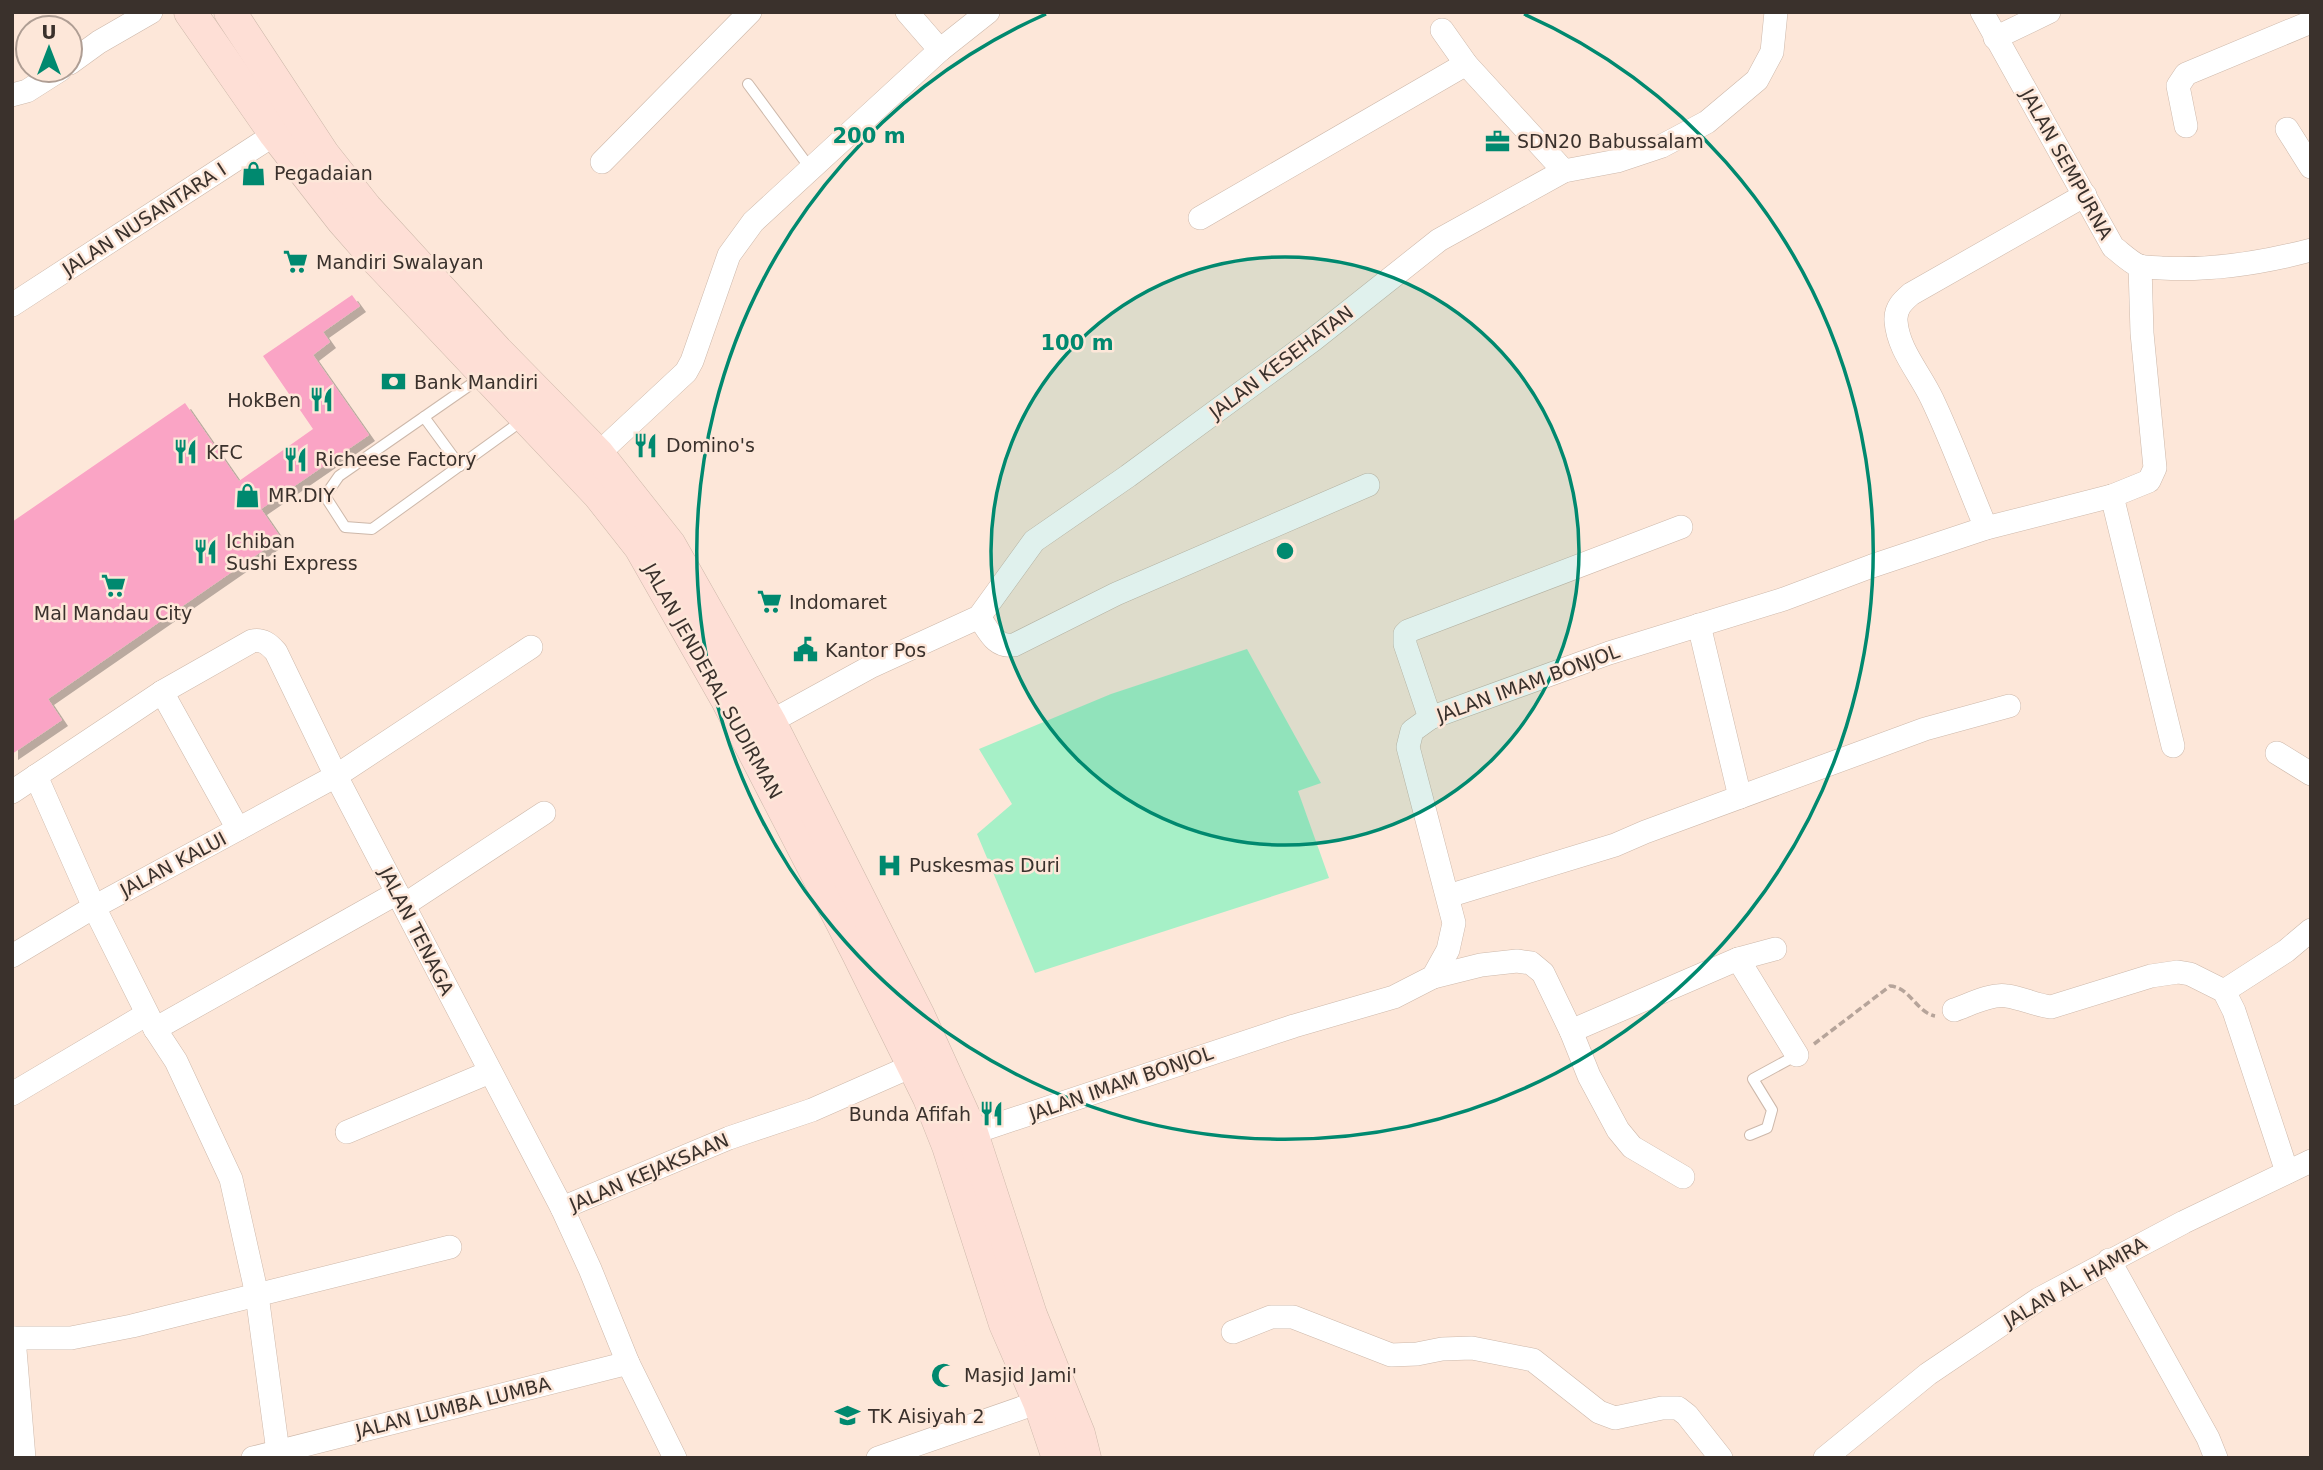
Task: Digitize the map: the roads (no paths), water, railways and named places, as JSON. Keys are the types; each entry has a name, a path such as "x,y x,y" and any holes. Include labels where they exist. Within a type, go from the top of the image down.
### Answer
{"street":[{"path":"84,53 151,12"},
{"name":"JALAN JENDERAL SUDIRMAN","path":"190,12 275,134 369,251 599,495 701,626 770,722 919,1016 972,1133 1039,1402 1058,1458"},
{"name":"JALAN JENDERAL SUDIRMAN","path":"230,12 324,155 366,208 496,351 598,454 670,545 726,698 929,1098 1018,1320 1079,1434 1085,1458"},
{"path":"602,162 750,12"},
{"path":"907,12 940,50"},
{"path":"598,454 686,372 729,255 753,222 940,50 988,12"},
{"name":"JALAN KESEHATAN","path":"770,722 872,666 979,617 1034,541 1128,476 1313,340 1439,240 1564,171 1617,161 1662,146 1707,122 1757,80 1772,52 1776,12"},
{"name":"JALAN SEMPURNA","path":"1982,12 2113,247 2140,266"},
{"path":"1995,37 2049,12"},
{"path":"2186,126 2178,86 2186,74 2311,22"},
{"path":"1442,30 1466,64 1564,171"},
{"path":"1200,218 1466,64"},
{"path":"12,94 27,91 38,84"},
{"path":"2287,129 2311,167"},
{"name":"JALAN NUSANTARA I","path":"12,304 275,134"},
{"path":"1986,528 1932,398 1903,348 1896,320 1898,310 1901,302 1911,294 2085,195"},
{"path":"2140,266 2225,267 2282,258 2311,250"},
{"name":"JALAN IMAM BONJOL","path":"972,1133 1294,1026 1394,997 1433,977 1448,950 1454,923 1408,747 1412,731 1430,718 1609,653 1784,600 1872,566 1986,528 2112,496 2149,481 2155,468 2142,333 2140,266"},
{"path":"979,617 996,642 1006,646 1014,645 1116,594 1368,485"},
{"path":"2112,496 2173,746"},
{"path":"1430,718 1405,644 1405,634 1408,631 1681,527"},
{"path":"1699,625 1740,797"},
{"name":"JALAN TENAGA","path":"162,692 252,641 264,641 276,652 336,776 562,1208"},
{"name":"JALAN KALUI","path":"12,956 94,907 336,776 531,647"},
{"path":"12,792 162,692 238,829"},
{"path":"1448,896 1615,845 1925,729 2009,706"},
{"path":"2277,753 2311,774"},
{"path":"36,776 94,907 151,1022 176,1061 231,1179 257,1295 278,1452"},
{"path":"12,1094 401,899 544,813"},
{"path":"2224,991 2286,951 2311,930"},
{"path":"1572,1031 1738,959 1775,949"},
{"path":"1738,959 1797,1055"},
{"path":"1433,977 1481,965 1517,961 1531,963 1543,973 1618,1130 1632,1147 1683,1177"},
{"path":"1954,1010 1998,996 2051,1007 2151,976 2178,972 2190,974 2224,991 2234,1011 2287,1172"},
{"name":"JALAN KEJAKSAAN","path":"675,1458 628,1363 562,1208 729,1138 812,1110 912,1066"},
{"path":"347,1132 490,1072"},
{"name":"JALAN AL HAMRA","path":"1825,1458 1928,1374 2039,1298 2109,1260 2311,1161"},
{"path":"24,1458 13,1338 71,1338 132,1326 450,1247"},
{"path":"2109,1260 2208,1438 2216,1458"},
{"path":"1233,1332 1270,1317 1293,1317 1391,1355 1472,1348 1532,1360 1599,1412 1615,1418 1662,1408 1678,1408 1687,1415 1721,1458"},
{"name":"JALAN LUMBA LUMBA","path":"253,1458 628,1363"},
{"path":"878,1458 1039,1402"}],"lane":[{"path":"748,84 810,168"},
{"path":"484,374 339,476 326,496 345,527 372,529 526,418"},
{"path":"424,417 460,466"},
{"path":"1750,1135 1768,1128 1772,1110 1753,1079 1797,1055"}],"place":[{"name":"SDN20 Babussalam","path":"1497,141"},
{"name":"Pegadaian","path":"254,173"},
{"name":"Mandiri Swalayan","path":"296,262"},
{"name":"Bank Mandiri","path":"394,382"},
{"name":"HokBen","path":"321,400"},
{"name":"Domino's","path":"646,445"},
{"name":"KFC","path":"186,452"},
{"name":"Richeese Factory","path":"295,459"},
{"name":"MR.DIY","path":"248,495"},
{"name":"Ichiban Sushi Express","path":"206,552"},
{"name":"Mal Mandau City","path":"113,585"},
{"name":"Indomaret","path":"769,602"},
{"name":"Kantor Pos","path":"805,650"},
{"name":"Puskesmas Duri","path":"889,865"},
{"name":"Bunda Afifah","path":"991,1114"},
{"name":"Masjid Jami'","path":"944,1375"},
{"name":"TK Aisiyah 2","path":"848,1416"}]}
